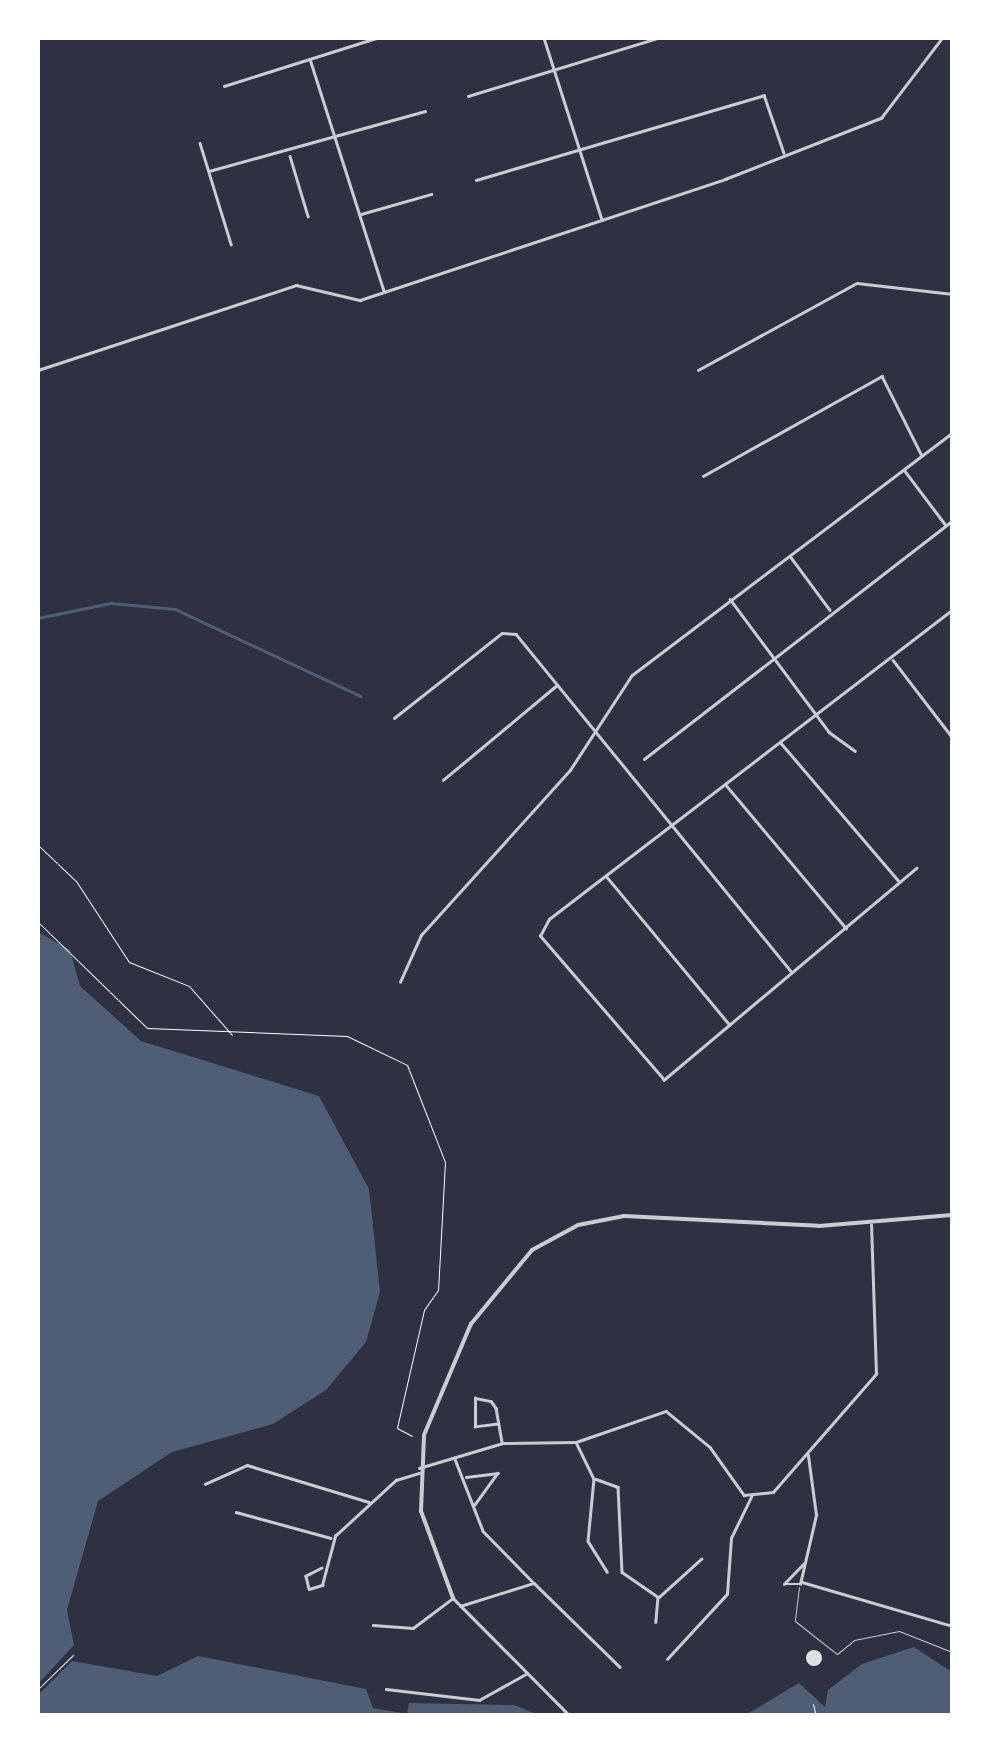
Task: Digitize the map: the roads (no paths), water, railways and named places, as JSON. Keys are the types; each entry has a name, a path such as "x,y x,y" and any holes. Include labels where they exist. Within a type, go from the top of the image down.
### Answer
{"street":[{"path":"224,86 376,38"},
{"path":"544,38 602,222"},
{"path":"468,96 658,38"},
{"path":"38,370 296,285 342,301 384,293 602,222 882,118 942,38"},
{"path":"310,58 384,293"},
{"path":"476,180 764,95 785,154"},
{"path":"209,171 289,154 425,111"},
{"path":"200,143 230,244"},
{"path":"289,154 308,216"},
{"path":"360,214 431,194"},
{"path":"698,370 857,283 952,294"},
{"path":"702,476 887,376 922,456"},
{"path":"400,982 434,917 597,735 632,675 952,433"},
{"path":"904,470 946,526"},
{"path":"644,759 952,521"},
{"path":"789,555 832,612"},
{"path":"730,600 817,714 855,751"},
{"path":"917,868 660,1080 540,930 669,826 952,610"},
{"path":"394,718 510,630 792,972"},
{"path":"892,659 952,738"},
{"path":"443,780 558,685"},
{"path":"780,742 900,882"},
{"path":"724,784 846,928"},
{"path":"606,876 730,1025"},
{"path":"570,1716 459,1607 426,1538 419,1470 426,1423 460,1343 502,1278 549,1238 639,1215 871,1225 952,1215"},
{"path":"751,1497 773,1492 876,1374 871,1225"},
{"path":"498,1424 476,1427 475,1398 491,1401 498,1424 502,1444"},
{"path":"322,1568 306,1576 309,1589 322,1586 322,1568 332,1539 370,1503 419,1470 502,1444 576,1442 666,1411 751,1497"},
{"path":"576,1442 594,1479 620,1496 626,1582 658,1597"},
{"path":"800,1583 817,1494 807,1455"},
{"path":"454,1458 466,1477 482,1532 620,1667"},
{"path":"205,1484 247,1465 370,1503"},
{"path":"466,1477 498,1473 474,1506"},
{"path":"594,1479 588,1540 607,1572"},
{"path":"667,1659 692,1642 727,1594 732,1538 751,1497"},
{"path":"236,1512 332,1539"},
{"path":"656,1622 658,1597 701,1559"},
{"path":"804,1564 785,1578 789,1587 800,1583 928,1612 952,1626"},
{"path":"459,1607 534,1583"},
{"path":"373,1625 414,1628 453,1598"},
{"path":"386,1690 479,1700 527,1673"}],"lane":[{"path":"800,1583 795,1621 838,1654 854,1640 900,1631 952,1652"}],"water":[{"path":"38,932 70,950 80,986 141,1041 319,1096 369,1189 380,1292 366,1342 326,1390 273,1424 172,1452 98,1501 67,1610 74,1645 38,1684"},
{"path":"914,1647 952,1672 952,1715 744,1716 799,1683 825,1707 828,1690 862,1664"},
{"path":"198,1656 366,1689 373,1708 407,1714 409,1703 514,1705 539,1715 38,1715 38,1695 72,1661 157,1676"}],"waterway":[{"path":"38,618 111,603 175,609 361,696"}]}
